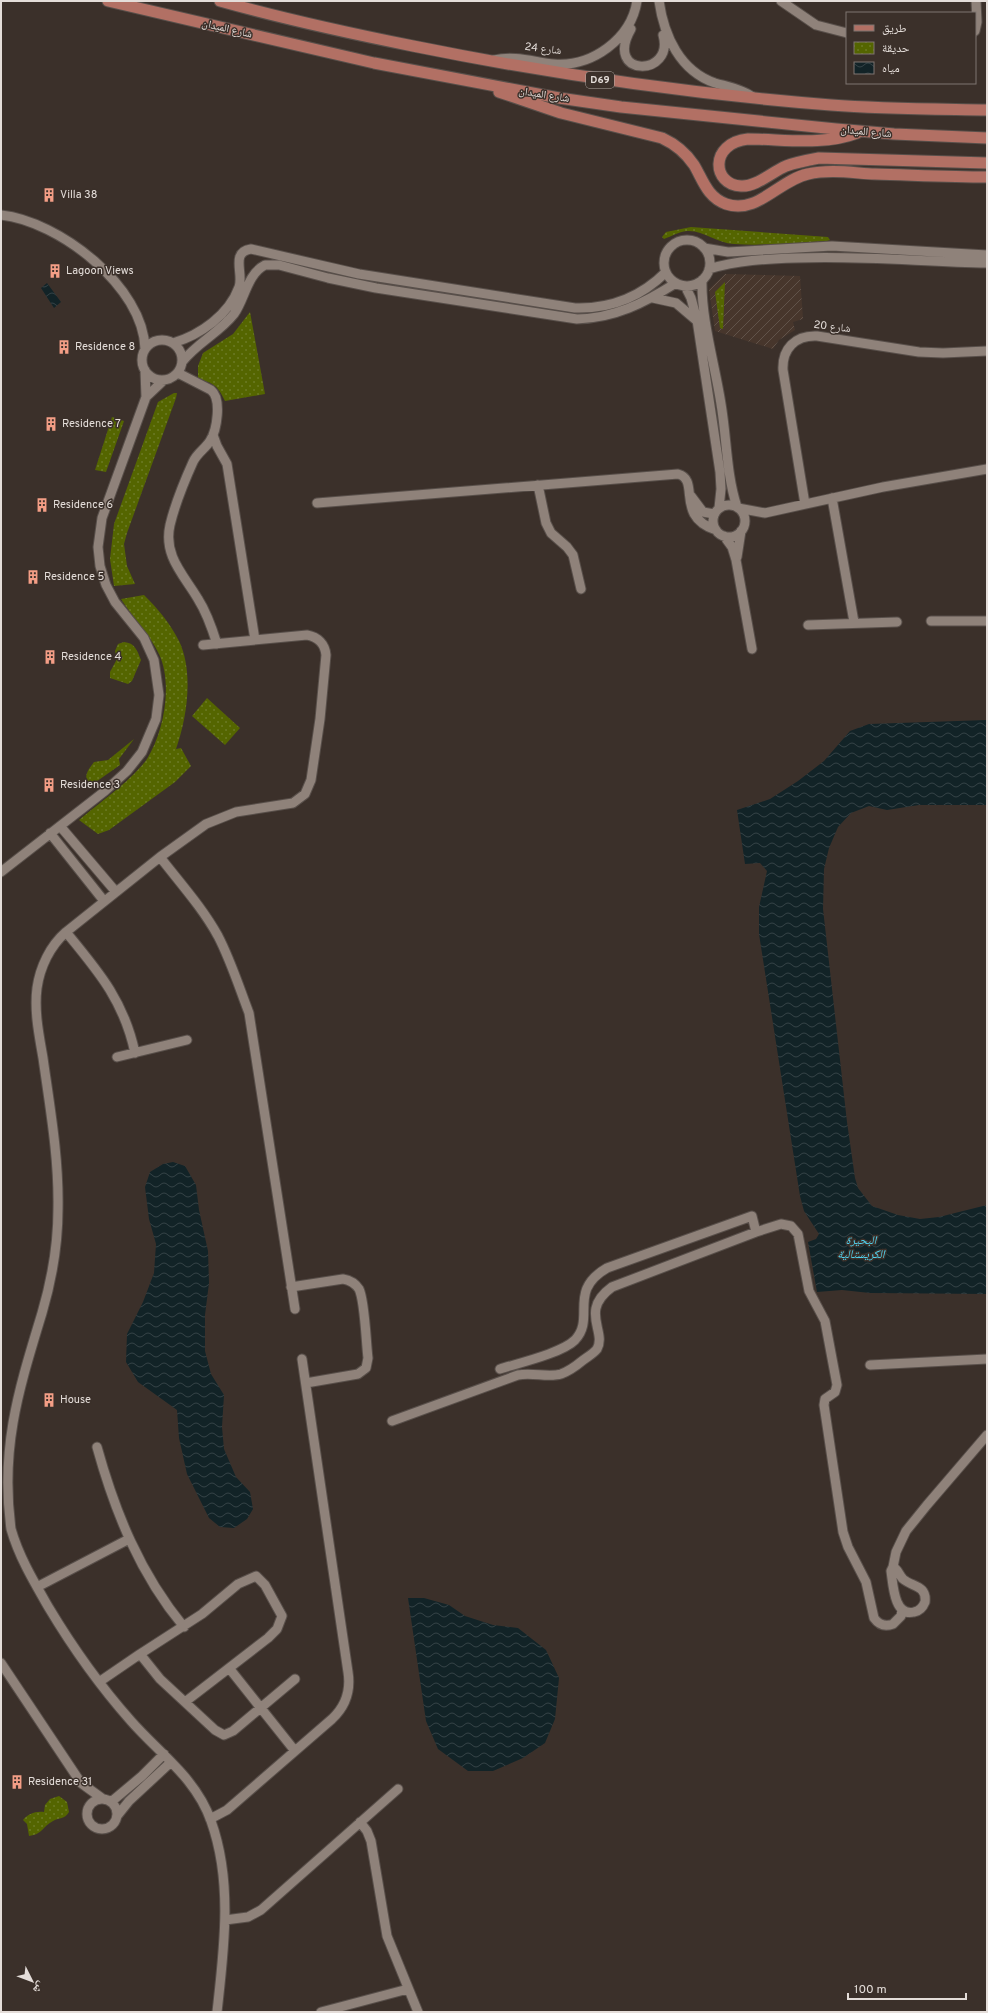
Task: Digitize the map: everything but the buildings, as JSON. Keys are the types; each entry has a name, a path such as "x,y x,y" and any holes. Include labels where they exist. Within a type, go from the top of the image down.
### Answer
{"main road":[{"name":"شارع الميدان","path":"108,1 338,55 492,87 621,107 861,131 987,138"},
{"name":"D69","path":"220,1 316,26 488,61 603,80 830,105 885,108 987,110"},
{"path":"492,87 506,96 554,111 662,138 674,144 687,156 710,193 720,201 734,206 756,203 789,181 818,172 987,177"},
{"path":"861,131 834,139 748,139 735,141 725,147 722,152 719,167 727,180 741,186 751,185 791,164 819,158 987,163"}],"street":[{"name":"شارع 24","path":"488,61 512,58 555,64 582,61 599,54 613,44 624,32 633,15 637,1"},
{"path":"659,1 661,14 673,48 686,64 704,78 738,88 753,97"},
{"path":"781,1 816,25 846,33"},
{"path":"972,1 972,12"},
{"path":"976,1 976,12"},
{"path":"633,15 634,24 627,37 624,49 628,61 633,65 641,67 652,65 664,50 665,43 660,23 661,14"},
{"path":"1,215 18,218 45,228 89,256 114,280 142,327 145,349 142,360 145,370 146,397 102,518 98,547 100,566 108,589 115,602 144,638 154,660 159,695 156,719 145,747 127,771 1,872"},
{"path":"687,240 697,243 704,248 709,256 709,269 702,280 693,285 685,286 676,283 666,272 666,258 673,245 687,240"},
{"path":"704,248 728,252 832,246 987,255"},
{"path":"146,397 164,380 178,373 182,362 201,342 215,338 240,286 241,276 238,259 243,252 251,249 364,275 566,307 584,308 602,306 627,299 645,290 666,272"},
{"path":"709,269 745,260 811,257 891,258 987,263"},
{"path":"173,343 221,325 241,313 246,293 252,278 258,270 265,265 271,264 376,288 577,319 610,315 632,308 653,298 676,283"},
{"path":"191,336 221,306 241,276"},
{"path":"702,280 704,309 721,405 728,475 738,507 745,518 736,560"},
{"path":"685,286 694,306 697,320 721,480 717,511 713,524 716,530"},
{"path":"653,298 676,303 697,320"},
{"path":"142,327 161,340 173,343 180,351 182,362"},
{"name":"شارع 20","path":"806,504 783,370 784,356 791,344 796,340 810,335 919,352 943,353 987,351"},
{"path":"145,349 150,344 161,340"},
{"path":"145,370 153,378 164,380"},
{"path":"178,373 211,390 215,394 218,406 213,435 193,462 172,520 169,543 175,565 199,600 209,621 217,644"},
{"path":"710,407 721,405"},
{"path":"213,435 227,464 255,640"},
{"path":"204,449 219,450"},
{"path":"724,536 733,536 765,513 897,484 987,469"},
{"path":"317,503 678,474 686,478 690,495 689,504 696,518 704,525 716,530 724,536 732,547 736,560 752,649"},
{"path":"538,485 546,524 551,533 568,547 573,555 581,590"},
{"path":"690,495 703,512 717,511 728,505 765,513"},
{"path":"832,498 854,622"},
{"path":"931,621 987,621"},
{"path":"808,625 854,622 896,622"},
{"path":"203,645 307,635 317,639 324,648 326,655 320,719 311,780 308,790 302,797 293,803 236,812 220,817 198,829 160,857 66,932 54,945 44,962 38,981 36,1000 57,1170 58,1215 56,1242 52,1273 43,1311 8,1421 2,1462 3,1488 11,1529 20,1555 37,1588 72,1644 99,1682 133,1724 190,1781 210,1819 222,1865 225,1920 217,2012"},
{"path":"60,826 116,892"},
{"path":"50,833 104,901"},
{"path":"160,857 194,900 218,937 232,967 249,1013 294,1309"},
{"path":"79,869 89,860"},
{"path":"66,932 110,988 128,1026 135,1053"},
{"path":"117,1057 187,1040"},
{"path":"500,1369 560,1349 575,1340 583,1324 583,1301 586,1290 597,1275 607,1268 752,1216 756,1232"},
{"path":"392,1421 518,1375 532,1373 553,1375 566,1372 593,1353 597,1347 599,1341 595,1321 596,1309 600,1299 608,1290 617,1285 756,1232 781,1224 791,1226 798,1234 809,1291 825,1320 837,1385 835,1392 825,1399 824,1405 843,1532 866,1582 874,1618 877,1622 882,1625 893,1624 901,1616 902,1610"},
{"path":"291,1287 343,1279 354,1283 359,1290 361,1297 368,1358 366,1368 358,1374 306,1383"},
{"path":"210,1819 227,1810 295,1751 339,1712 347,1698 350,1682 302,1359"},
{"path":"870,1365 987,1359"},
{"path":"893,1567 904,1580 919,1586 925,1594 925,1602 919,1610 909,1613 902,1610 898,1605 893,1586 891,1569 893,1567 899,1544 906,1531 926,1504 987,1435"},
{"path":"97,1447 111,1494 129,1539 158,1592 184,1626"},
{"path":"37,1588 129,1539"},
{"path":"99,1682 202,1614 238,1584 256,1576 265,1584 282,1616 276,1629 185,1702"},
{"path":"140,1654 160,1679 215,1730 224,1735 233,1731 295,1679"},
{"path":"1,1663 81,1783 90,1821 100,1828 111,1826 125,1806 172,1762"},
{"path":"229,1668 295,1751"},
{"path":"88,1810 92,1803 107,1800 142,1776 164,1754"},
{"path":"142,1776 149,1783"},
{"path":"81,1783 107,1800 116,1808 117,1816"},
{"path":"225,1920 248,1917 261,1910 398,1789"},
{"path":"360,1822 367,1831 371,1841 384,1924 390,1948 418,2012"},
{"path":"321,2012 408,1989"}],"shaded area":[{"path":"725,274 800,276 803,319 793,322 795,330 779,340 773,349 715,331 709,289"}],"green space":[{"path":"691,227 828,237 830,240 757,245 734,244 693,231 678,233 664,239 662,237 666,232"},
{"path":"725,282 723,329 720,328 715,292"},
{"path":"250,312 265,394 225,401 215,386 198,379 198,366 203,353 233,334"},
{"path":"174,393 177,393 176,398 124,544 127,566 135,584 114,586 110,559 114,524 158,402"},
{"path":"112,417 124,421 106,472 95,470"},
{"path":"144,595 168,622 184,653 188,681 186,709 176,749 181,748 191,766 175,782 109,830 98,834 79,820 141,767 153,748 165,708 165,679 159,654 151,639 121,599"},
{"path":"124,642 133,645 141,660 132,681 128,684 110,678 110,672 117,659 115,651 118,644"},
{"path":"207,698 240,728 225,745 192,716"},
{"path":"134,739 119,759 120,765 93,784 89,782 86,777 94,762 108,760"},
{"path":"59,1796 67,1802 69,1812 67,1815 49,1823 37,1834 29,1836 27,1824 23,1820 32,1813 44,1812 45,1805 50,1799"}],"water":[{"path":"47,283 61,302 54,308 41,288"},
{"name":"البحيرة الكريستالية","path":"987,720 987,805 919,805 887,810 869,806 851,813 838,827 829,848 824,869 823,909 847,1122 855,1178 858,1188 872,1206 898,1215 920,1219 939,1217 987,1205 987,1294 870,1293 842,1290 817,1292 808,1242 816,1239 819,1234 804,1211 800,1196 759,934 759,907 767,871 760,863 745,864 737,810 770,799 798,781 824,761 850,731 869,724"},
{"path":"173,1162 185,1166 196,1185 199,1210 208,1251 209,1283 205,1315 205,1351 211,1374 224,1395 222,1427 224,1449 236,1477 250,1492 253,1509 247,1519 234,1528 220,1527 209,1518 187,1474 179,1438 177,1410 138,1382 126,1362 127,1334 143,1302 154,1273 156,1244 149,1219 145,1187 150,1172 163,1164"},
{"path":"408,1598 424,1598 449,1605 465,1616 493,1625 518,1628 546,1650 559,1678 555,1719 545,1743 523,1758 493,1771 468,1771 438,1749 426,1721"}],"place":[{"name":"Villa 38","path":"49,195"},
{"name":"Lagoon Views","path":"55,271"},
{"name":"Residence 8","path":"64,347"},
{"name":"Residence 7","path":"51,424"},
{"name":"Residence 6","path":"42,505"},
{"name":"Residence 5","path":"33,577"},
{"name":"Residence 4","path":"50,657"},
{"name":"Residence 3","path":"49,785"},
{"name":"House","path":"49,1400"},
{"name":"Residence 31","path":"17,1782"}]}
